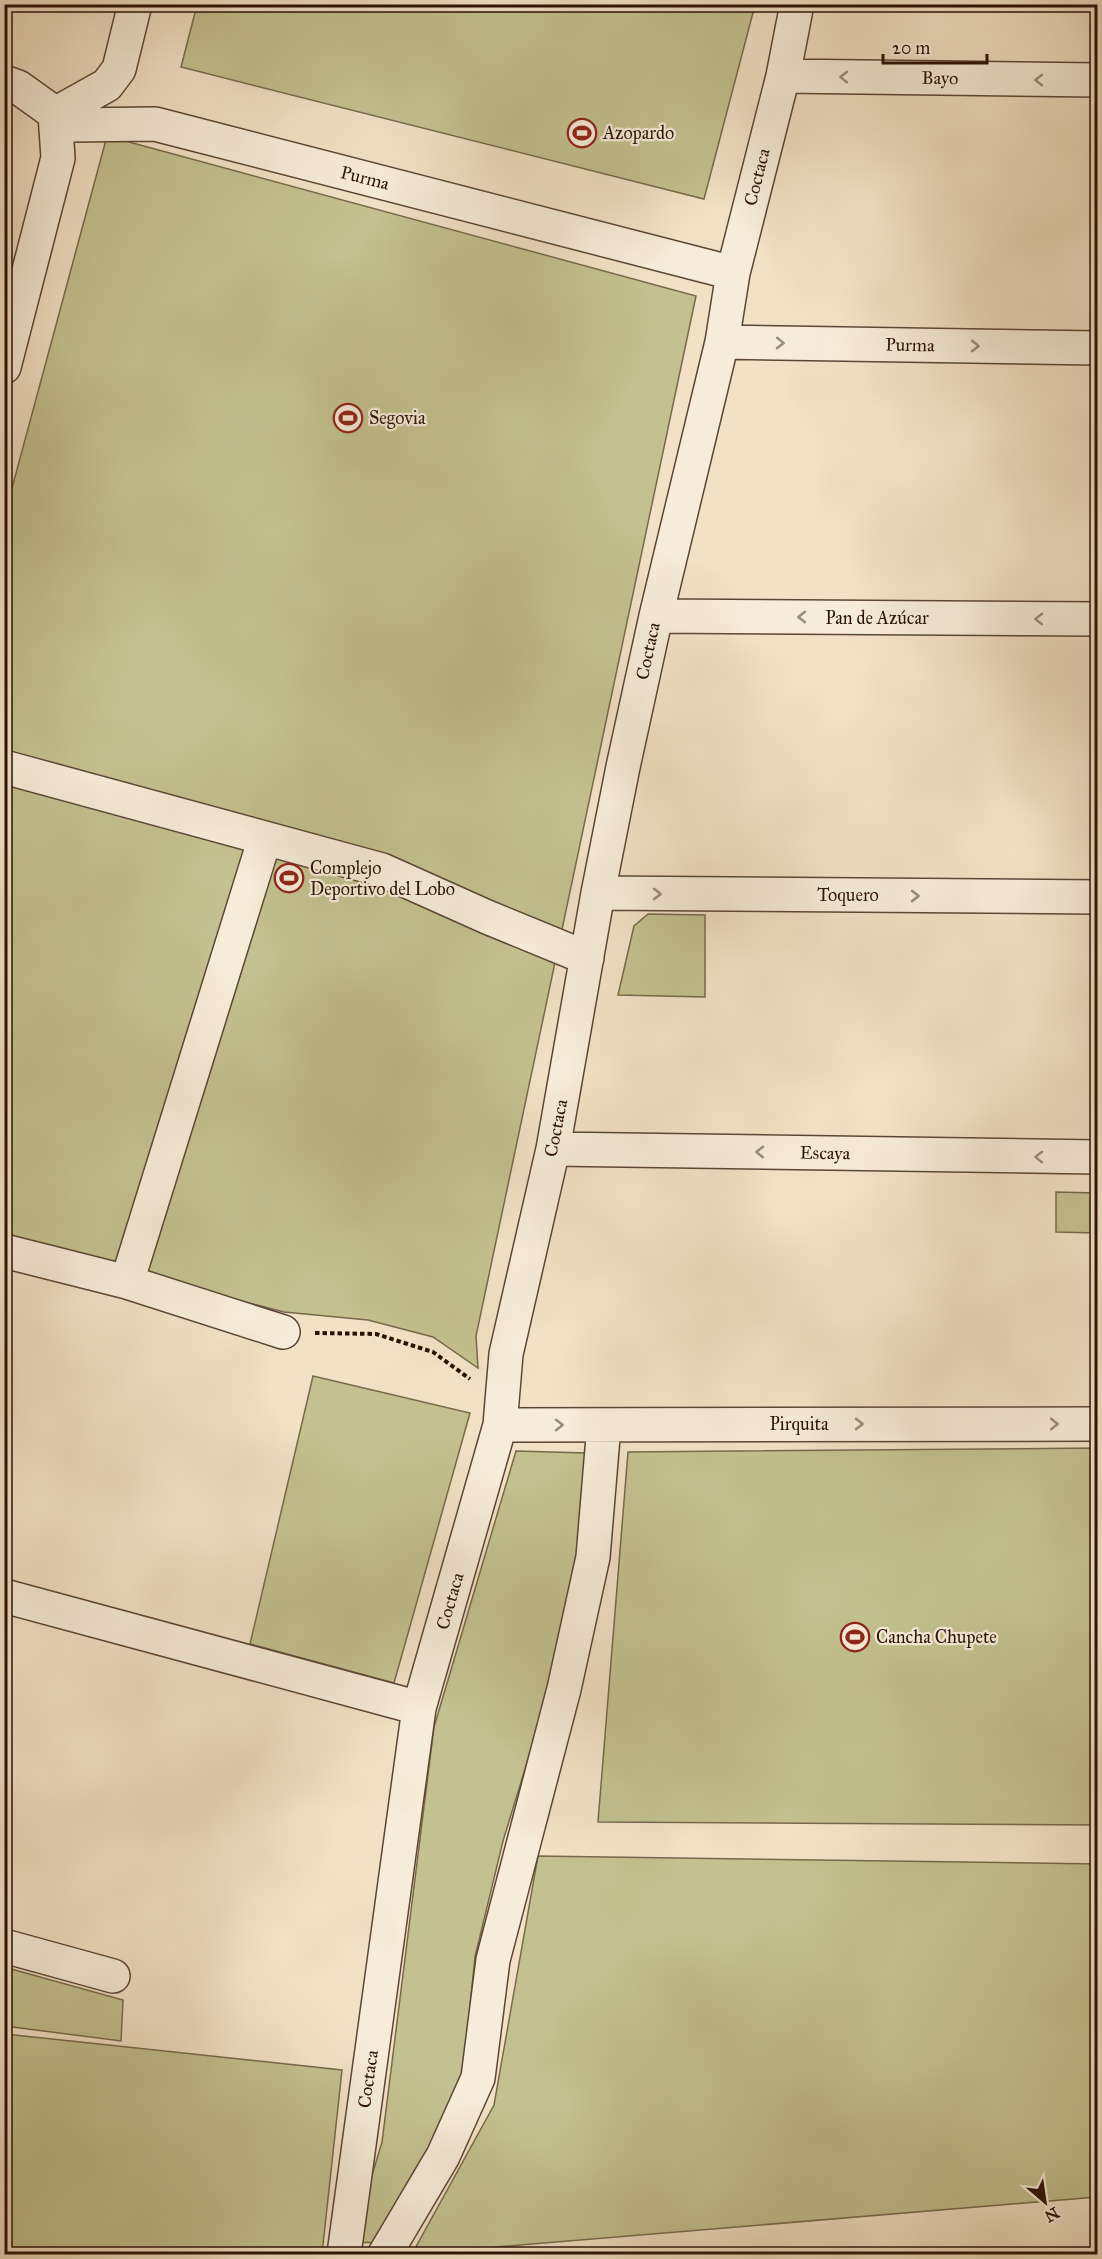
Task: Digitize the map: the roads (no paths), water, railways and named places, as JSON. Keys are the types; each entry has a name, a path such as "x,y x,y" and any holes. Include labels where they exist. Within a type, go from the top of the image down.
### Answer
{"street":[{"path":"4,367 58,158 56,114 106,85 119,69 135,4"},
{"name":"Coctaca","path":"344,2254 418,1708 501,1414 506,1354 553,1149 598,893 656,616 722,342 733,273 783,76 797,4"},
{"name":"Bayo","path":"783,76 1098,80"},
{"name":"Purma","path":"4,82 18,87 71,125 155,124 733,273"},
{"name":"Purma","path":"722,342 1098,348"},
{"name":"Pan de Azúcar","path":"656,616 1098,619"},
{"path":"4,767 382,870 587,958"},
{"path":"127,1282 265,838"},
{"name":"Toquero","path":"598,893 1098,897"},
{"name":"Escaya","path":"553,1149 1098,1157"},
{"path":"4,1251 127,1282 283,1332"},
{"name":"Pirquita","path":"501,1414 604,1425 1098,1424"},
{"path":"385,2254 443,2156 478,2078 493,1960 564,1689 592,1557 604,1425"},
{"path":"4,1596 418,1708"},
{"path":"4,1946 113,1976"}],"place":[{"name":"Azopardo","path":"582,133"},
{"name":"Segovia","path":"348,418"},
{"name":"Complejo Deportivo del Lobo","path":"289,878"},
{"name":"Cancha Chupete","path":"855,1637"}]}
